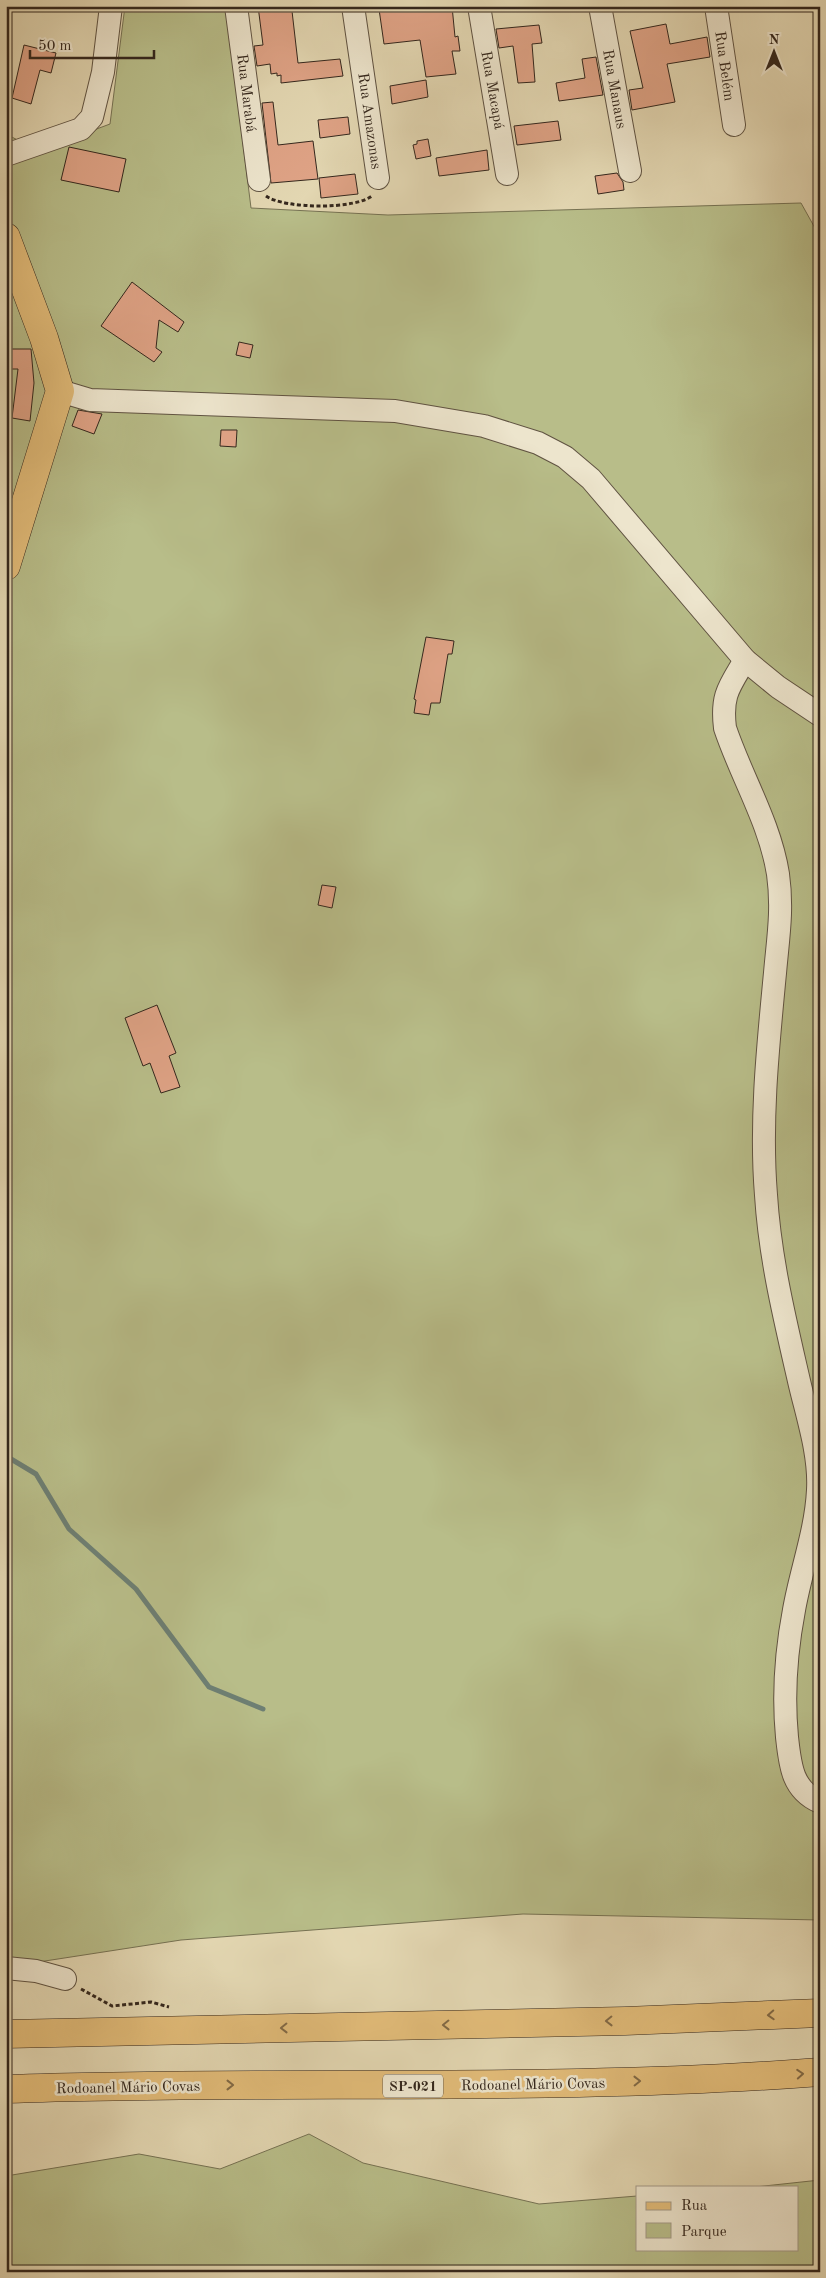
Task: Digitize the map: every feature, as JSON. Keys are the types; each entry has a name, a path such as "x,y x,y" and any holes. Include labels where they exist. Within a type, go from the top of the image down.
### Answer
{"main road":[{"path":"6,237 44,338 60,391 6,566"},
{"path":"6,2034 625,2021 820,2013"},
{"name":"Rodoanel Mário Covas","path":"6,2089 97,2086 456,2086 735,2079 820,2072"}],"street":[{"path":"6,155 81,129 92,117 103,72 111,6"},
{"name":"Rua Marabá","path":"236,6 258,180"},
{"name":"Rua Amazonas","path":"353,6 378,178"},
{"name":"Rua Macapá","path":"479,6 507,174"},
{"name":"Rua Manaus","path":"600,6 630,171"},
{"name":"Rua Belém","path":"716,6 734,125"},
{"path":"60,391 90,400 192,402 395,411 484,426 538,443 565,457 591,479 745,660 778,687 820,715"},
{"path":"745,660 725,694 723,710 725,728 767,837 778,871 782,911 775,972 765,1110 766,1194 776,1279 814,1448 818,1489 812,1532 794,1609 786,1660 785,1710 789,1749 796,1784 809,1798 820,1802"},
{"path":"6,1968 36,1970 65,1979"}],"path":[{"name":"Rua Amazonas","path":"258,180 264,195 273,202 335,205 357,203 372,197 378,178"},
{"path":"65,1979 112,2006 151,2002 175,2008"}],"green space":[{"path":"125,6 226,6 251,208 388,215 801,203 820,237 820,1920 523,1914 181,1940 6,1967 6,134 35,149 67,140 110,124"},
{"path":"309,2134 363,2163 539,2204 636,2196 636,2250 798,2250 798,2186 764,2186 820,2180 820,2272 6,2272 6,2176 139,2154 220,2169"}],"building":[{"path":"258,6 289,6 290,11 292,11 298,63 340,59 343,76 281,83 281,75 277,76 277,73 271,74 270,64 257,66 254,46 263,45"},
{"path":"399,6 452,6 455,37 458,36 460,51 452,51 456,74 426,77 420,40 384,44 379,9"},
{"path":"666,24 670,44 707,37 710,57 667,64 675,102 632,110 629,90 643,88 630,31"},
{"path":"539,25 542,43 532,44 535,82 518,83 513,46 499,48 496,29"},
{"path":"24,45 56,53 51,73 40,70 31,104 12,98"},
{"path":"596,57 603,95 559,101 556,83 585,78 582,59"},
{"path":"426,80 428,97 392,104 390,86"},
{"path":"273,102 278,145 313,141 318,179 271,183 262,103"},
{"path":"348,117 350,134 320,138 318,120"},
{"path":"558,121 561,140 517,145 514,126"},
{"path":"428,139 431,156 416,159 413,145 417,144 417,141"},
{"path":"69,147 126,159 119,192 61,180"},
{"path":"487,150 489,170 439,176 436,158"},
{"path":"617,173 623,182 624,190 598,194 595,176"},
{"path":"355,174 358,194 321,198 319,178"},
{"path":"132,282 184,322 178,332 159,320 156,348 162,352 154,362 101,326"},
{"path":"239,342 253,345 250,358 236,355"},
{"path":"6,349 31,349 34,383 30,421 12,418 18,369 9,369 9,366 6,366"},
{"path":"78,410 102,414 94,434 72,426"},
{"path":"221,430 237,430 236,447 220,446"},
{"path":"426,637 454,641 452,654 448,654 440,703 431,703 429,715 414,713 416,700 414,699"},
{"path":"322,885 336,887 332,908 318,905"},
{"path":"157,1005 176,1053 169,1056 180,1087 161,1093 150,1063 143,1066 125,1018"}],"waterway":[{"path":"6,1456 36,1474 69,1529 136,1589 209,1687 263,1709"}]}
